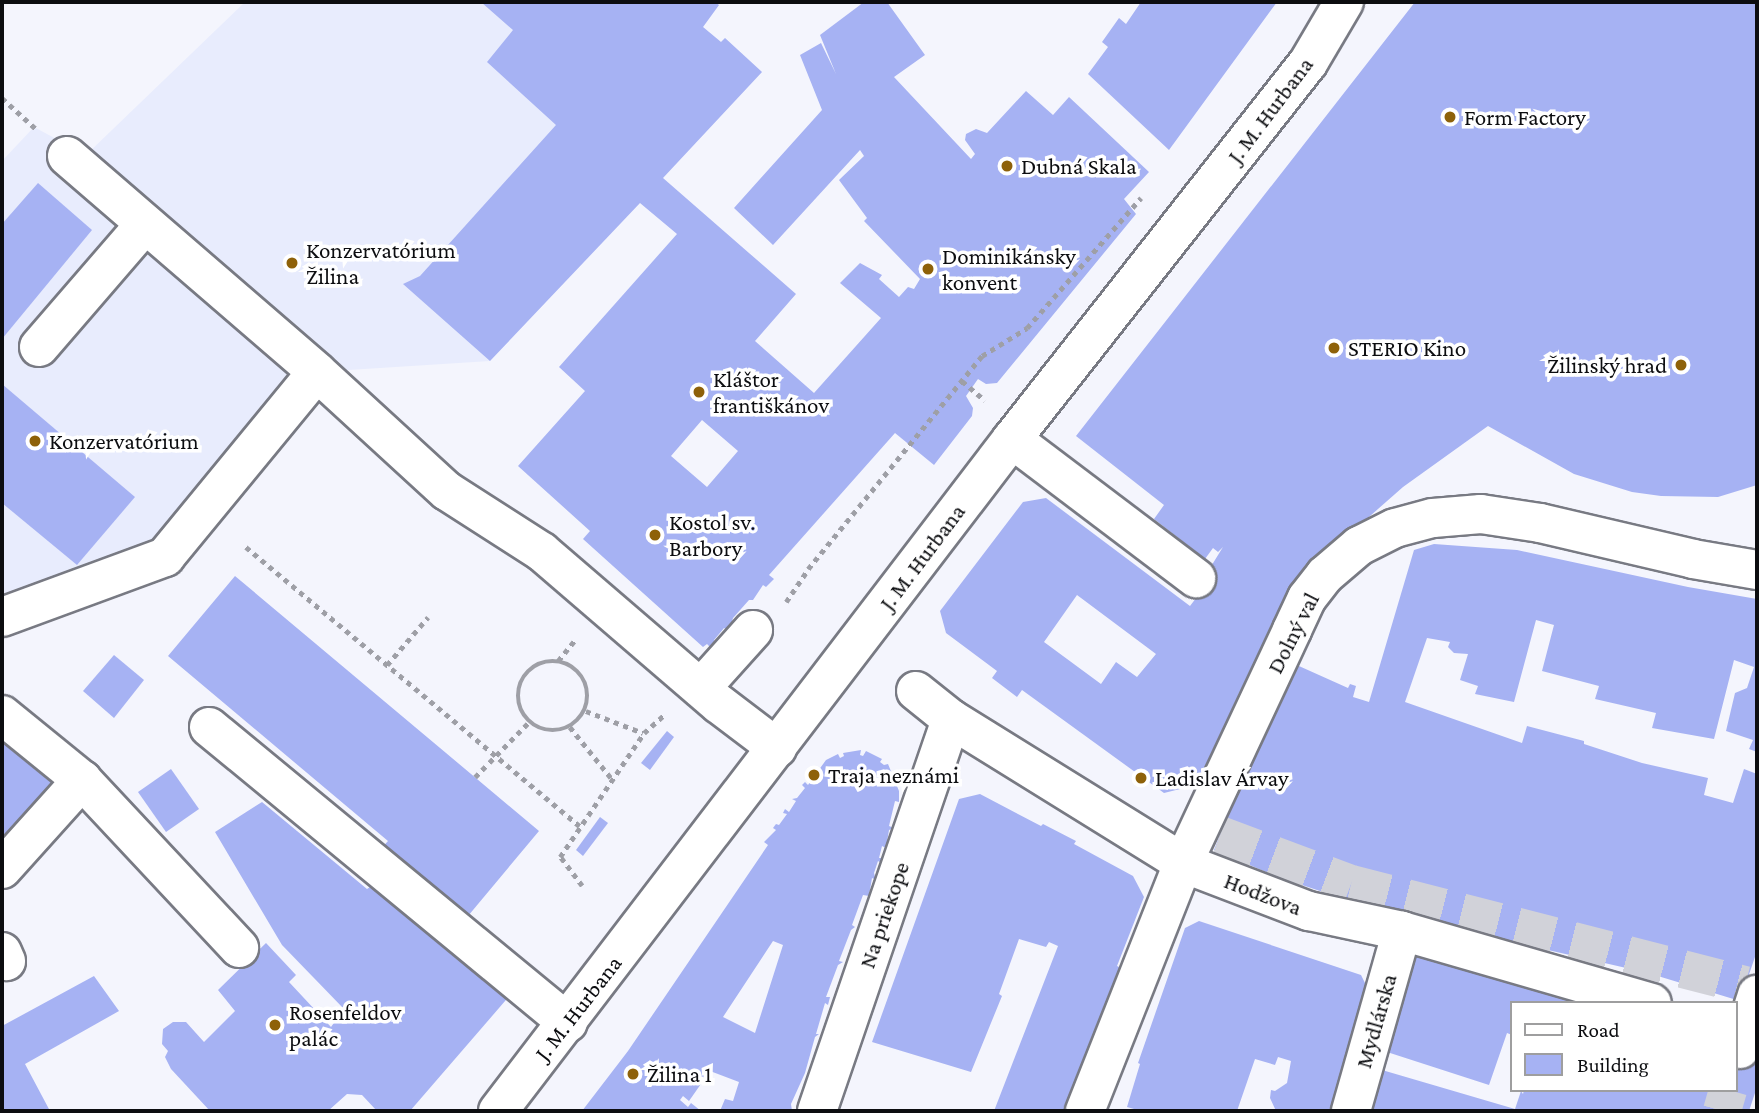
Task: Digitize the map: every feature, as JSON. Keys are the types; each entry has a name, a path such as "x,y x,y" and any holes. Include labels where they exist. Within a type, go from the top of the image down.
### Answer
{"street":[{"name":"J. M. Hurbana","path":"498,1111 568,1023 1012,439 1308,63 1344,2"},
{"path":"67,156 317,372 447,492 542,552 710,696 777,748"},
{"path":"39,347 145,224"},
{"path":"2,617 165,557 317,372"},
{"path":"1012,439 1196,578"},
{"name":"Dolný val","path":"1085,1111 1183,863 1210,832 1307,598 1325,575 1359,546 1395,528 1433,518 1481,514 1540,523 1693,559 1757,570"},
{"path":"710,696 766,621"},
{"name":"Hodžova","path":"916,691 951,719 1183,863 1309,911 1402,931 1645,1001"},
{"path":"2,715 82,780 239,948"},
{"name":"Na priekope","path":"817,1111 951,719"},
{"path":"209,727 568,1023"},
{"path":"2,869 82,780"},
{"name":"Mydlárska","path":"1351,1111 1402,931"}],"path":[{"path":"766,621 982,356 1027,328 1131,207"},
{"path":"962,381 991,405"},
{"path":"246,547 580,826"},
{"path":"387,664 428,617"},
{"path":"558,660 578,670 589,689 586,710 570,727 549,732 529,722 518,703 521,681 536,664 558,660"},
{"path":"582,886 560,857 580,826 644,733 672,707 710,696"},
{"path":"586,710 644,733"},
{"path":"475,777 529,722"},
{"path":"570,727 612,779"}],"shaded area":[{"name":"Konzervatórium Žilina","path":"245,2 715,2 719,5 703,27 721,42 725,38 762,72 490,361 317,372 165,557 2,617 2,161 34,127 86,155"}],"building":[{"path":"481,2 715,2 719,5 703,27 721,42 725,38 762,72 663,178 796,294 755,341 814,393 881,318 840,283 860,263 882,275 879,279 899,297 908,287 914,289 920,279 864,221 867,218 839,180 864,156 860,150 773,245 734,208 822,110 800,55 821,43 836,74 820,35 864,2 887,2 925,55 894,77 971,159 975,154 965,140 966,134 976,129 987,133 1026,91 1053,115 1069,97 1149,172 1124,199 1136,214 997,383 986,384 978,379 966,396 973,408 972,416 934,465 895,433 769,575 774,579 766,587 763,585 753,600 749,600 733,618 727,630 724,628 714,640 716,642 711,648 707,644 703,647 583,539 590,531 518,466 585,391 559,367 677,234 640,203 490,361 403,284 420,276 556,125 487,62 513,30","holes":["702,420 738,451 707,487 671,456"]},
{"path":"1141,2 1277,2 1169,150 1088,74 1108,47 1102,42 1119,18 1126,24"},
{"path":"1415,2 1757,2 1757,485 1718,497 1661,496 1632,492 1574,474 1488,426 1403,487 1328,553 1293,602 1238,695 1243,697 1202,776 1188,787 1164,793 1022,690 1017,697 992,678 997,671 946,633 940,611 1023,502 1046,498 1190,606 1215,573 1210,568 1223,547 1218,552 1213,548 1205,559 1154,519 1164,505 1076,436","holes":["1077,595 1156,654 1137,677 1116,662 1101,684 1044,642"]},
{"path":"38,183 92,230 2,339 2,224"},
{"name":"Konzervatórium","path":"2,384 135,497 77,565 2,503"},
{"path":"1434,544 1517,550 1757,599 1757,752 1749,749 1753,740 1726,731 1735,693 1747,688 1754,667 1734,660 1714,739 1652,728 1656,713 1595,699 1599,686 1542,671 1554,625 1536,620 1514,702 1475,694 1478,686 1460,680 1468,654 1454,653 1448,647 1450,642 1427,638 1405,702 1522,743 1527,726 1584,741 1584,744 1642,763 1708,778 1704,795 1733,803 1744,769 1757,774 1757,951 1740,1001 1648,973 1470,932 1338,897 1278,877 1214,850 1290,662 1348,688 1350,684 1356,686 1353,697 1369,702 1414,550"},
{"path":"235,576 539,831 463,922 378,852 388,841 168,656"},
{"path":"114,655 144,680 114,718 83,691"},
{"path":"667,731 674,737 650,770 641,763"},
{"path":"2,733 60,783 2,843"},
{"path":"861,750 860,755 863,756 866,751 882,759 880,762 884,765 888,764 899,791 899,802 895,801 889,826 894,828 889,830 886,848 882,846 879,858 883,858 881,863 878,861 874,873 876,880 872,878 869,896 863,895 852,925 855,927 851,930 839,961 843,962 838,965 826,997 830,997 828,1005 825,1003 816,1034 819,1034 815,1037 805,1073 791,1104 792,1111 720,1111 725,1099 733,1101 739,1082 710,1071 689,1101 683,1096 680,1100 688,1107 691,1103 701,1111 582,1111 628,1051 768,845 764,842 776,830 773,828 776,824 779,825 787,814 783,813 785,809 789,812 796,801 792,799 797,798 805,788 802,785 805,782 808,785 826,760 838,754 840,758 844,756 843,753","holes":["773,941 783,945 755,1033 723,1017"]},
{"path":"171,769 199,809 166,832 138,792"},
{"path":"980,794 1076,841 1074,844 1133,876 1144,897 1117,966 1121,968 1065,1111 994,1111 1058,946 1049,942 1046,947 1019,939 999,994 1002,996 971,1072 872,1042 959,799"},
{"path":"262,802 367,889 378,882 512,993 410,1111 377,1111 362,1095 347,1094 328,1111 210,1111 171,1069 165,1057 168,1051 162,1044 163,1029 173,1022 186,1022 204,1042 235,1011 218,990 266,943 296,975 289,982 331,1027 344,1009 282,945 215,832"},
{"path":"600,817 608,823 583,856 576,850"},
{"path":"1199,921 1361,975 1367,987 1334,1111 1276,1111 1270,1098 1271,1090 1275,1091 1287,1083 1291,1061 1278,1057 1275,1065 1255,1059 1237,1111 1141,1111 1127,1107 1140,1064 1138,1063 1185,928"},
{"path":"1417,947 1593,1001 1510,1001 1510,1034 1507,1033 1489,1085 1387,1052"},
{"path":"94,976 119,1011 25,1064 50,1111 2,1111 2,1026"},
{"path":"1738,1049 1757,1055 1757,1087 1749,1111 1372,1111 1382,1070 1515,1109 1521,1092 1738,1092"}],"tunnel":[{"path":"1220,835 1351,884 1745,985"},
{"path":"1722,1111 1727,1092"}],"place":[{"name":"Form Factory","path":"1450,117"},
{"name":"Dubná Skala","path":"1007,166"},
{"name":"Konzervatórium Žilina","path":"292,263"},
{"name":"Dominikánsky konvent","path":"928,269"},
{"name":"STERIO Kino","path":"1334,348"},
{"name":"Žilinský hrad","path":"1681,365"},
{"name":"Kláštor františkánov","path":"699,392"},
{"name":"Konzervatórium","path":"35,441"},
{"name":"Kostol sv. Barbory","path":"655,535"},
{"name":"Traja neznámi","path":"814,775"},
{"name":"Ladislav Árvay","path":"1141,778"},
{"name":"Rosenfeldov palác","path":"275,1025"},
{"name":"Žilina 1","path":"633,1074"}]}
